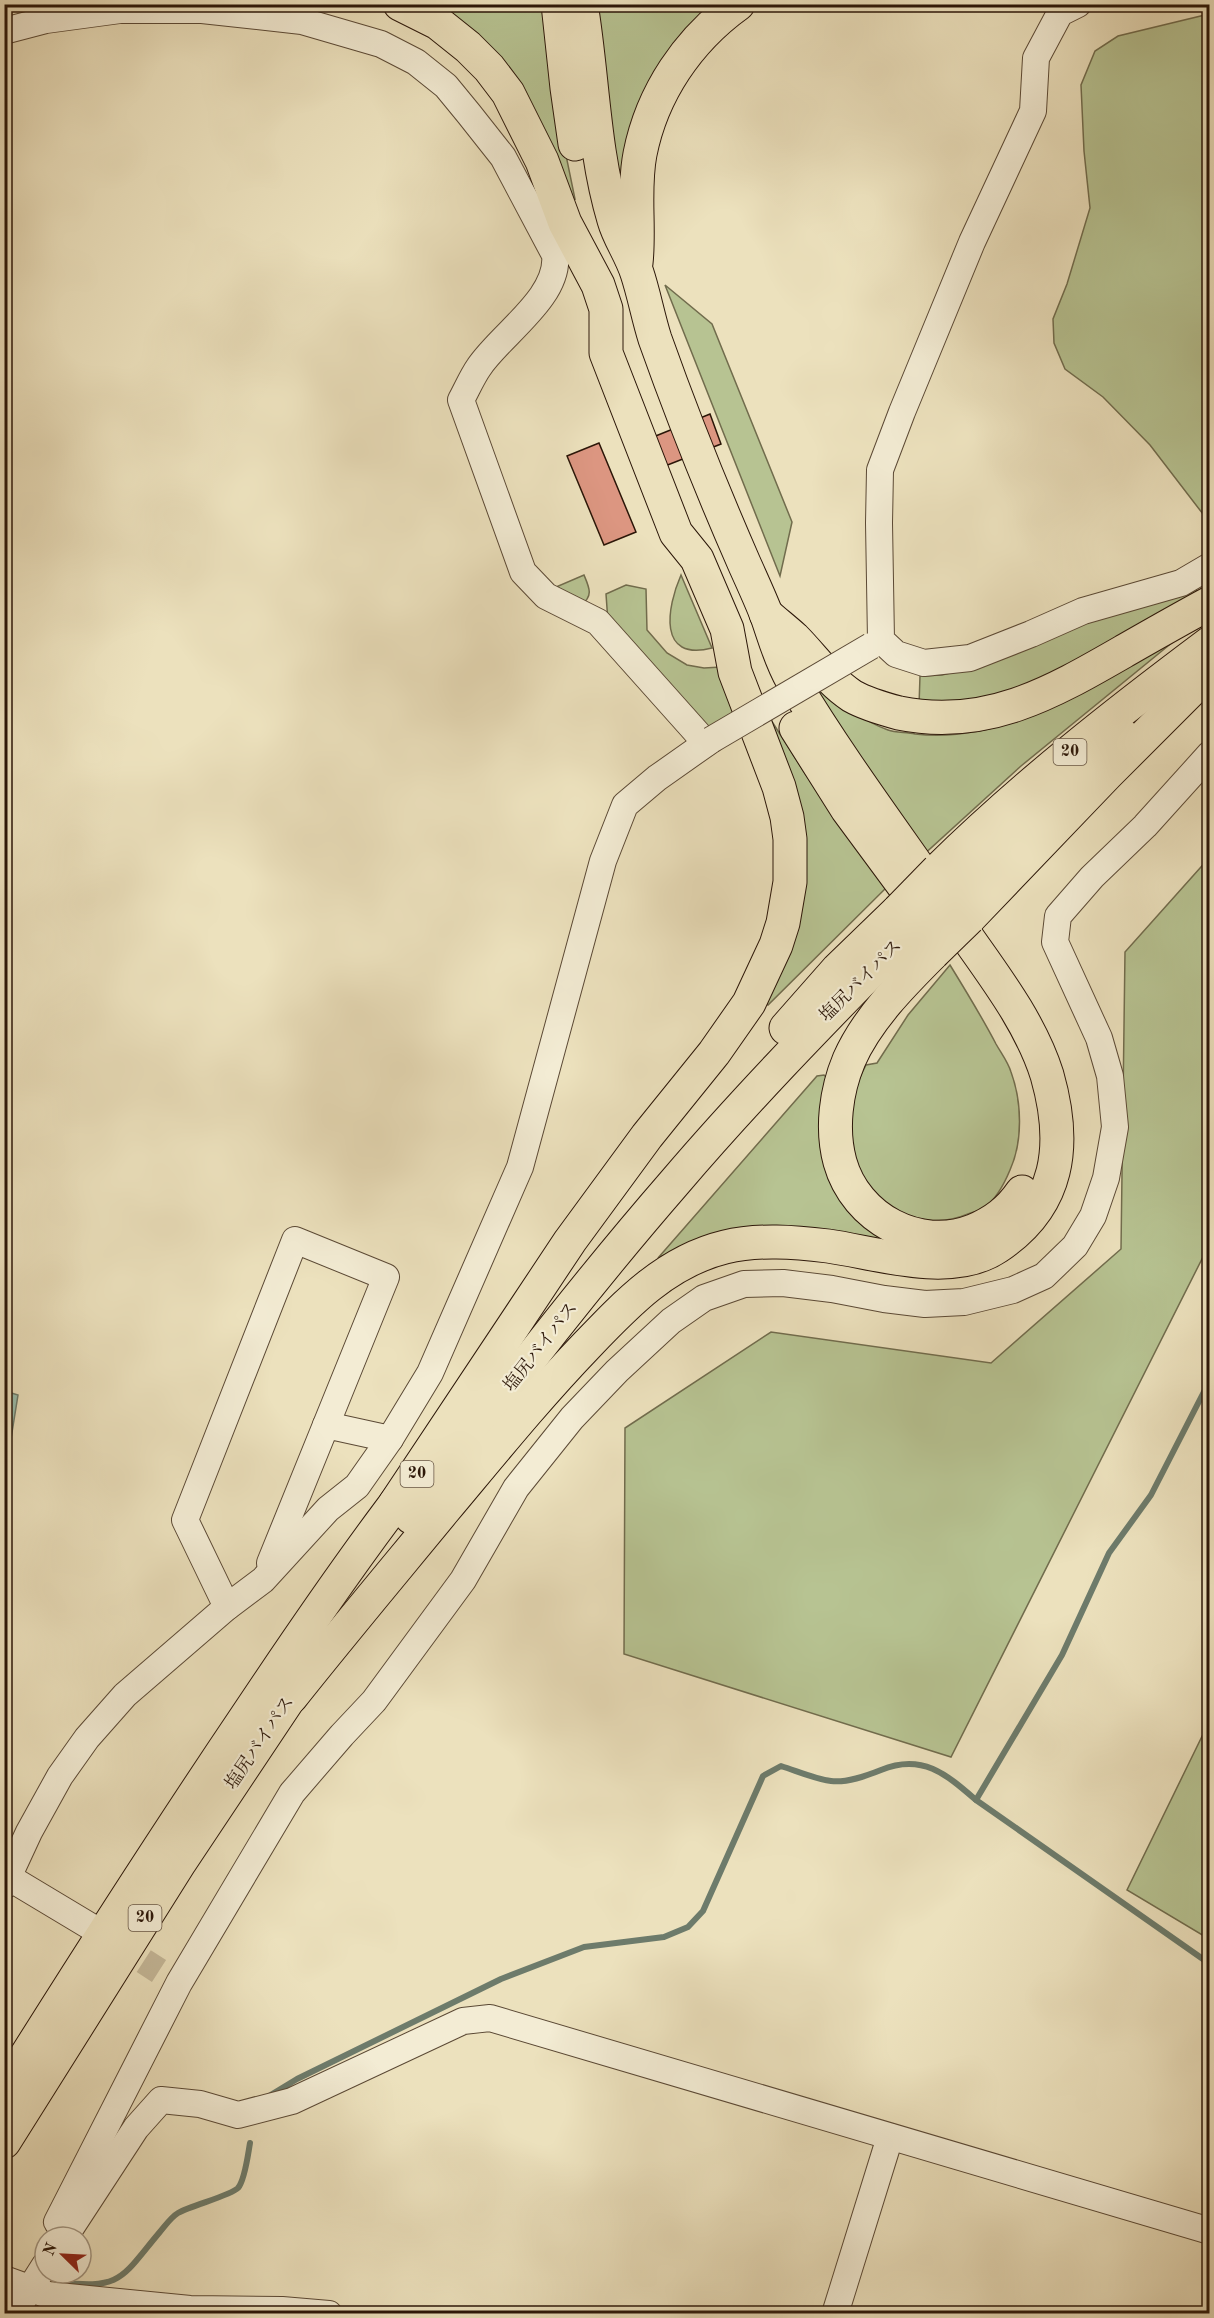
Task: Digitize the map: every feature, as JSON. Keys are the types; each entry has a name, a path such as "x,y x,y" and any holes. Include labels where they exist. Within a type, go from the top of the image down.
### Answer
{"highway":[{"path":"400,4 438,23 468,46 508,93 542,161 565,223 602,297"},
{"path":"395,1504 570,1241 647,1136 714,1053 749,1003 776,945 783,923 790,882 787,817 769,756 735,672 728,629 697,559 676,533 606,353 602,297 590,214 567,88 558,4"},
{"path":"291,1697 546,1387 625,1306 670,1269 725,1247 763,1243 802,1243 914,1262 958,1260 990,1252 1027,1223 1047,1192 1056,1158 1055,1111 1046,1071 1027,1030 1001,986 917,864 868,798 778,656 766,614 734,541 657,344 639,282 615,224 594,120 580,4"},
{"path":"639,282 637,195 640,154 653,112 682,57 699,37 738,4"},
{"path":"766,614 795,639 813,661 852,696 883,709 945,718 985,714 1028,702 1087,673 1209,603"},
{"path":"728,629 759,662 775,695 847,809 989,999 1018,1049 1028,1073 1039,1136 1034,1165 1022,1192 1013,1205 991,1223 966,1234 938,1238 909,1234 883,1221 860,1198 849,1182 840,1162 836,1117 842,1081 850,1059 860,1041 898,990 915,931 953,894 1107,774 1209,671"},
{"name":"塩尻バイパス","path":"953,894 968,840 1076,746 1209,643"},
{"name":"塩尻バイパス","path":"4,2142 180,1862 291,1697 348,1602 473,1433 682,1173 803,1040 953,894 1135,724 1209,660"},
{"name":"塩尻バイパス","path":"4,2091 78,1972 205,1777 329,1596 395,1504 526,1331 657,1172 838,969 915,931"}],"street":[{"path":"876,643 880,470 968,252 1032,111 1036,58 1060,13 1078,4"},
{"path":"4,31 46,20 120,10 202,10 302,21 381,44 416,62 446,86 503,157 555,255 556,266 544,294 479,366 461,400 512,547 523,572 546,596 598,622 709,742"},
{"path":"876,643 897,654 924,663 970,658 1083,611 1181,583 1209,566"},
{"path":"93,1928 6,1881 29,1832 60,1776 87,1738 124,1695 263,1580 328,1509 357,1486 390,1439 430,1373 520,1167 603,861 625,805 657,778 709,742 876,643"},
{"path":"59,2225 57,2222 169,1977 292,1793 374,1701 464,1580 516,1488 572,1418 617,1371 671,1321 704,1298 744,1284 783,1282 925,1304 964,1302 1013,1290 1044,1276 1075,1246 1093,1216 1107,1178 1115,1128 1110,1076 1099,1038 1055,942 1058,916 1209,754"},
{"path":"228,1607 185,1520 294,1240 386,1277 263,1580"},
{"path":"326,1425 390,1439"},
{"path":"72,2225 136,2127 161,2100 200,2104 238,2115 292,2102 463,2021 490,2018 1209,2231"},
{"path":"4,2154 39,2085"},
{"path":"835,2313 890,2137"},
{"path":"4,2279 42,2299 190,2309 329,2313"},
{"path":"14,2313 42,2299"}],"shaded area":[{"path":"427,5 543,5 552,87 575,199 568,198"},
{"path":"590,5 717,5 624,213"},
{"path":"1209,14 1210,517 1206,518 1150,445 1103,397 1065,369 1054,343 1053,319 1067,284 1090,208 1084,151 1081,85 1095,51 1118,36"},
{"path":"665,285 712,324 792,522 780,576"},
{"path":"584,575 589,587 589,595 581,605 549,590"},
{"path":"681,575 712,648 694,650 682,647 674,639 670,616"},
{"path":"1195,581 1197,593 1089,656 1004,696 919,706 920,676 942,675 986,664 1037,640"},
{"path":"626,585 646,589 647,630 667,653 687,665 704,668 721,667 739,711 707,730 608,622 606,594"},
{"path":"1179,637 1021,766 921,857 814,694 823,688 862,717 891,731 951,735 986,730 1020,720 1053,706"},
{"path":"771,720 804,772 886,888 768,1005 764,1003 786,949 766,724"},
{"path":"1209,858 1209,1245 951,1757 624,1654 625,1428 771,1332 991,1363 1121,1249 1125,952"},
{"path":"950,965 1010,1068 1019,1109 1019,1134 1014,1159 1006,1180 989,1204 979,1210 947,1220 926,1220 906,1215 888,1205 873,1192 860,1175 851,1155 847,1125 852,1098 866,1065 877,1063 908,1015"},
{"path":"824,1075 829,1080 823,1158 832,1186 850,1213 906,1243 690,1243 658,1258 817,1076"},
{"path":"4,1391 18,1395 5,1476"},
{"path":"1209,1722 1210,1939 1127,1890"}],"building":[{"path":"710,414 721,444 637,477 626,448"},
{"path":"599,443 636,532 604,545 567,456"}],"waterway":[{"path":"976,1800 1062,1655 1109,1553 1151,1495 1210,1380"},
{"path":"269,2096 297,2079 501,1979 584,1947 664,1937 688,1927 703,1911 763,1776 781,1766 831,1781 856,1778 896,1765 921,1765 933,1769 1210,1964"},
{"path":"93,2284 109,2282 128,2270 175,2215 238,2188 244,2173 250,2143"}],"tunnel":[{"path":"111,1940 159,1971"}]}
